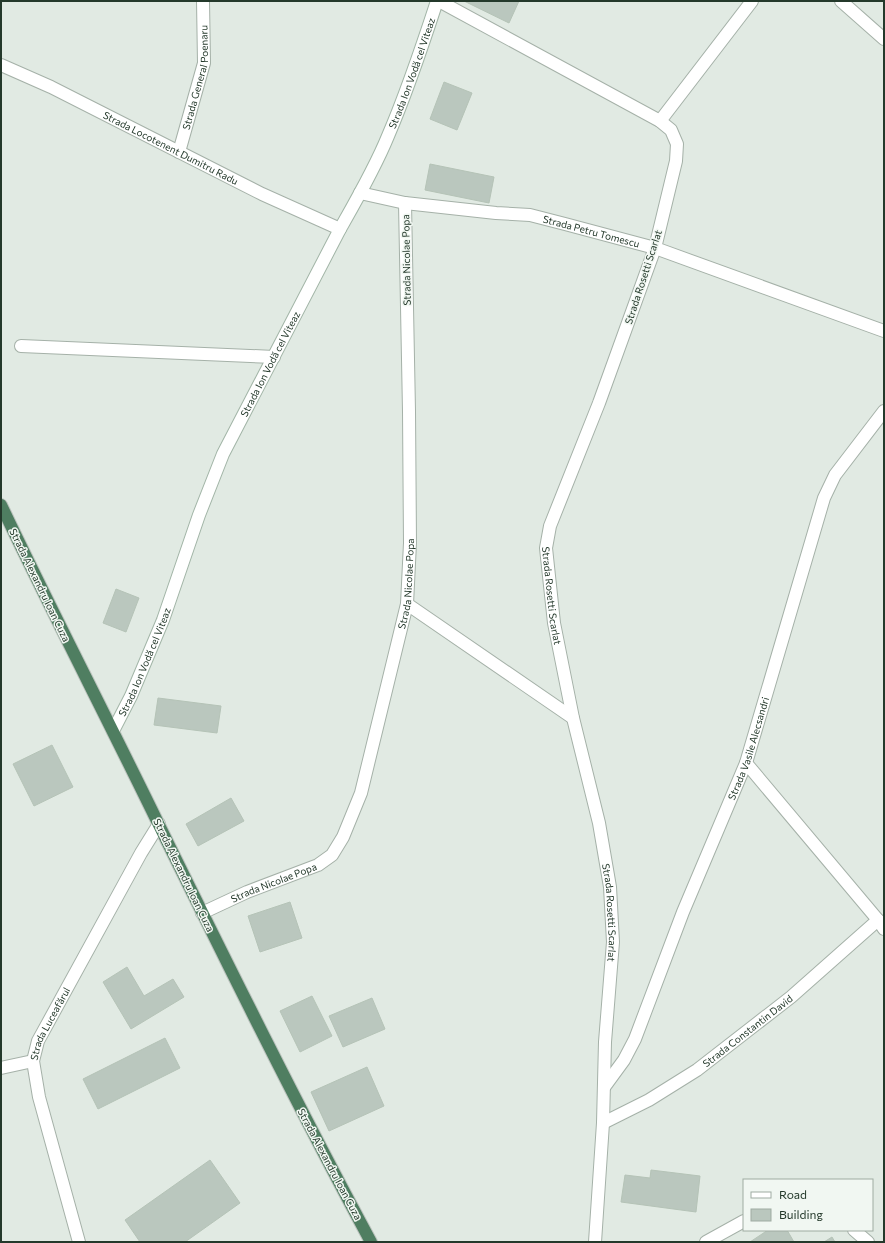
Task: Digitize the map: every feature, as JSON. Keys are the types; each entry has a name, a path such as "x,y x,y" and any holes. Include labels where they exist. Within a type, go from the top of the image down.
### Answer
{"highway":[{"name":"Strada Alexandru Ioan Cuza","path":"1,505 48,604 113,731 202,913 371,1242"}],"street":[{"name":"Strada General Poenaru","path":"179,152 204,63 203,1"},
{"name":"Strada Rosetti Scarlat","path":"438,1 660,121 671,130 677,144 676,161 655,248 599,404 550,526 546,548 554,623 573,718 599,823 610,887 613,942 606,1035 605,1086 596,1242"},
{"name":"Strada Ion Vodă cel Viteaz","path":"113,731 131,696 163,620 199,515 223,454 388,137 422,49 438,1"},
{"path":"660,121 752,1"},
{"path":"841,1 884,39"},
{"name":"Strada Locotenent Dumitru Radu","path":"1,65 51,87 262,194 340,229"},
{"name":"Strada Nicolae Popa","path":"202,913 247,892 318,865 332,855 343,837 361,793 407,604 410,543 410,411 405,203 360,193"},
{"name":"Strada Petru Tomescu","path":"405,203 496,213 530,215 655,248 884,331"},
{"path":"21,346 274,357"},
{"name":"Strada Vasile Alecsandri","path":"605,1086 624,1060 635,1039 683,912 746,763 824,498 834,475 884,411"},
{"path":"407,604 573,718"},
{"path":"746,763 881,925"},
{"name":"Strada Luceafărul","path":"79,1242 39,1097 34,1061 38,1041 141,853 159,824"},
{"name":"Strada Constantin David","path":"603,1123 649,1100 697,1070 881,925"},
{"path":"1,1068 34,1061"},
{"path":"706,1242 743,1222"},
{"path":"855,1231 868,1242"}],"building":[{"path":"464,1 519,1 509,23"},
{"path":"444,82 472,93 457,130 430,119"},
{"path":"430,164 494,177 489,203 425,190"},
{"path":"116,589 139,598 126,632 103,623"},
{"path":"158,698 221,706 217,733 154,725"},
{"path":"52,745 73,787 34,806 13,764"},
{"path":"231,798 244,821 198,846 186,824"},
{"path":"290,902 302,938 260,952 248,916"},
{"path":"127,967 144,996 173,979 184,997 131,1029 103,982"},
{"path":"312,996 332,1036 300,1052 280,1011"},
{"path":"372,998 385,1029 343,1047 329,1016"},
{"path":"165,1038 180,1068 98,1109 83,1079"},
{"path":"367,1067 384,1106 329,1131 311,1092"},
{"path":"210,1160 240,1203 185,1242 140,1242 125,1220"},
{"path":"651,1170 700,1176 696,1212 621,1202 625,1175 650,1178"},
{"path":"766,1231 788,1231 794,1242 750,1242"},
{"path":"832,1237 835,1242 824,1242"}]}
